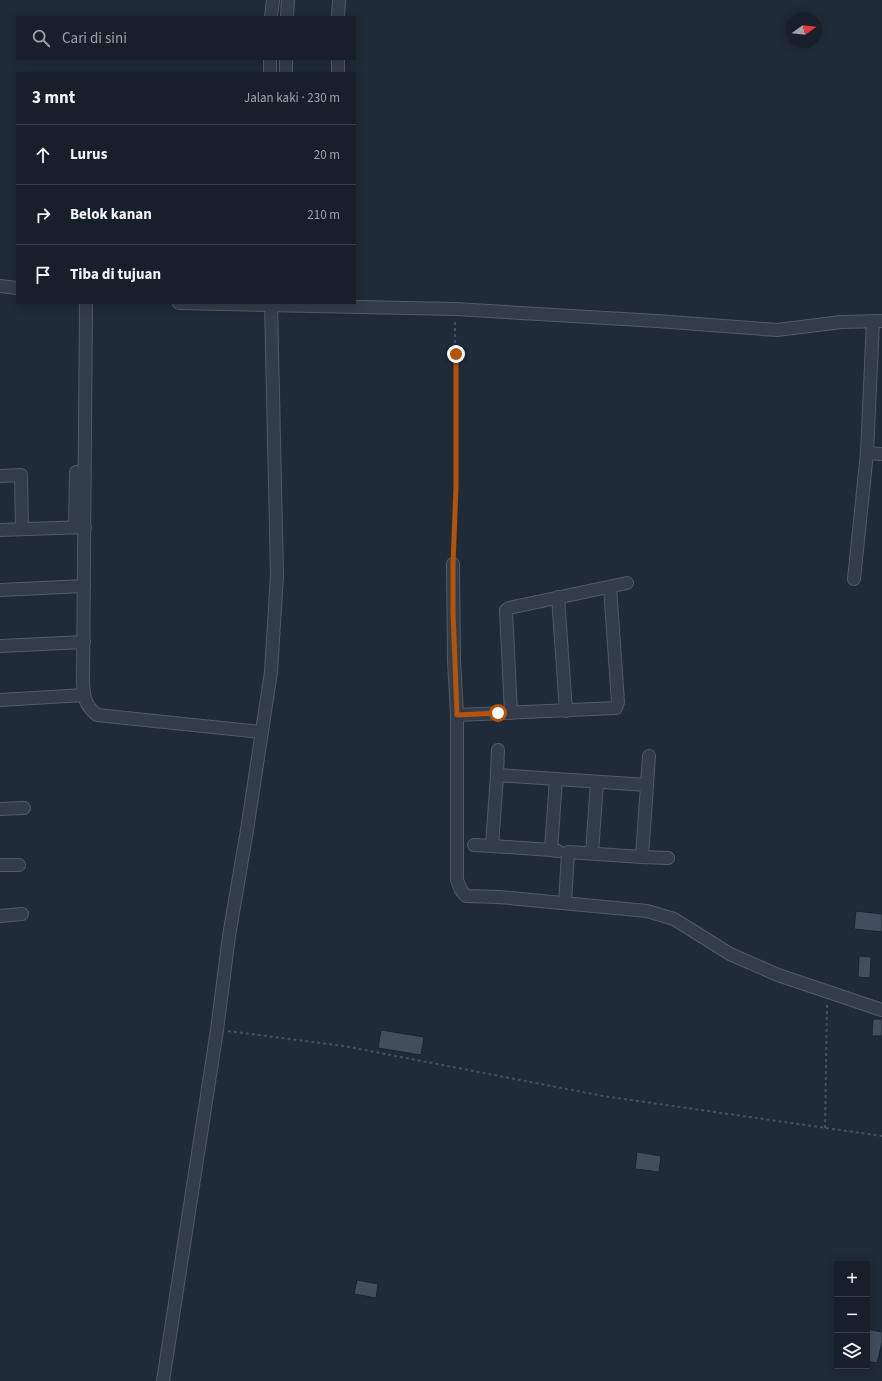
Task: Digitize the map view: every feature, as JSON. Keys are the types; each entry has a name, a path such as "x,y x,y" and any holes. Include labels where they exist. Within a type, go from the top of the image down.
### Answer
{"street":[{"path":"271,16 272,0"},
{"path":"287,16 288,0"},
{"path":"338,16 339,0"},
{"path":"270,60 270,72"},
{"path":"286,60 286,72"},
{"path":"338,60 338,72"},
{"path":"0,286 16,288"},
{"path":"80,527 86,304"},
{"path":"163,1381 217,1030 229,936 271,672 277,575 271,304 456,309 777,330 841,322 877,321 867,453 854,579"},
{"path":"867,453 882,454"},
{"path":"76,472 84,586 84,695 90,709 97,715 261,732"},
{"path":"0,476 21,475 22,530"},
{"path":"0,530 80,527"},
{"path":"453,564 454,660 457,715 457,880 461,890 466,896 565,903 647,911 660,914 674,919 730,954 778,976 882,1010"},
{"path":"511,713 506,610 509,608 558,597 627,583"},
{"path":"0,590 84,586"},
{"path":"457,715 614,708 618,704 610,586"},
{"path":"558,597 566,711"},
{"path":"0,646 84,642"},
{"path":"0,700 84,695"},
{"path":"492,846 498,750"},
{"path":"642,857 649,756"},
{"path":"497,775 647,785"},
{"path":"551,850 556,779"},
{"path":"592,853 597,782"},
{"path":"0,809 24,808"},
{"path":"474,845 668,858"},
{"path":"565,903 568,852"},
{"path":"0,865 19,865"},
{"path":"0,916 22,914"}],"path":[{"path":"453,564 456,487 456,309"},
{"path":"825,1128 827,992"},
{"path":"217,1030 344,1046 603,1096 882,1136"}],"building":[{"path":"856,911 882,914 882,932 854,929"},
{"path":"859,956 871,957 870,978 858,977"},
{"path":"873,1019 882,1019 882,1036 872,1036"},
{"path":"381,1030 424,1037 421,1055 378,1048"},
{"path":"637,1152 661,1156 659,1172 635,1169"},
{"path":"357,1280 378,1284 376,1298 354,1294"},
{"path":"870,1330 882,1332 882,1343 877,1363 870,1362"}],"route":[{"path":"456,354 456,487 453,612 457,715 498,713"}]}
